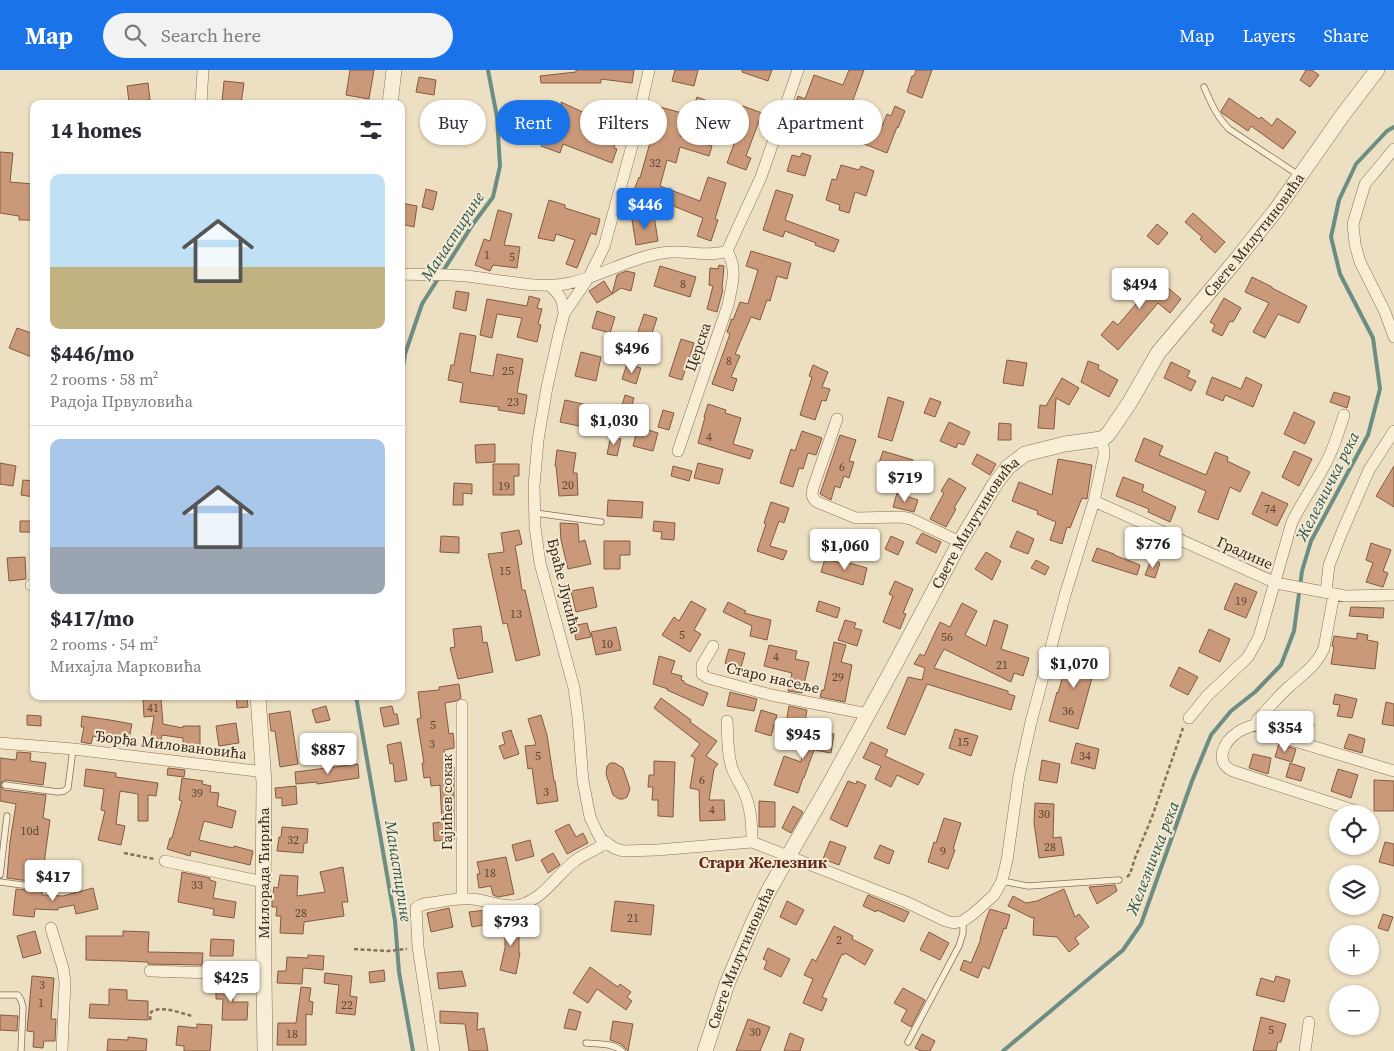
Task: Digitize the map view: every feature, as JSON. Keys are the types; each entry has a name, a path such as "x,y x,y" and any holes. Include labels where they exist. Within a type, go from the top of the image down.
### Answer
{"street":[{"path":"201,100 203,70"},
{"path":"390,100 394,70"},
{"name":"Браће Лукића","path":"606,842 601,839 590,817 583,781 574,688 540,563 535,527 534,486 538,440 547,387 564,314 589,277 604,246 632,146 649,70"},
{"path":"405,274 454,275 550,286 566,284 638,258 662,253 676,251 711,253 727,251 761,177 798,70"},
{"name":"Свете Милутиновића","path":"705,1051 727,984 757,915 960,542 995,484 1008,467 1019,457 1033,451 1064,444 1101,439 1109,433 1130,402 1158,353 1237,260 1276,210 1377,70"},
{"path":"1394,149 1365,184 1353,224 1355,244 1360,262 1385,312 1394,337"},
{"name":"Церска","path":"678,451 728,305 734,272 733,263 727,251"},
{"path":"550,286 558,292 564,314"},
{"path":"1189,718 1207,696 1248,657 1259,637 1292,522 1300,505 1323,469 1337,439 1344,415"},
{"path":"837,419 814,485 812,495 816,502 850,517 901,517 911,519 960,542"},
{"path":"1257,724 1257,720 1289,686 1312,666 1324,648 1330,593 1329,565 1369,470 1394,431"},
{"path":"434,1051 418,947 416,908 423,904 462,898 512,907 529,902 547,888 576,860 606,842 614,848 623,851 752,842 906,902 954,923 963,921 973,914 994,895 1002,882 1007,860 1019,776 1031,722 1065,595 1094,501 1104,455 1101,439"},
{"name":"Градине","path":"1094,501 1276,583 1345,596 1394,595"},
{"name":"Старо насеље","path":"713,646 701,669 705,677 771,694 868,714"},
{"name":"Милорада Ћирића","path":"258,700 264,772 265,1051"},
{"name":"Гајићев сокак","path":"462,705 462,898"},
{"path":"728,721 730,757 734,772 750,810 752,842"},
{"path":"1257,724 1268,733 1394,771"},
{"path":"1257,724 1236,733 1222,752 1221,758 1227,768 1337,805"},
{"name":"Ђорђа Миловановића","path":"0,742 264,772"},
{"path":"165,861 264,882"},
{"path":"51,928 63,968 65,982 62,1051"},
{"path":"150,971 264,972"},
{"path":"1305,1051 1309,1022"}],"lane":[{"path":"1204,87 1213,108 1229,129 1300,176"},
{"path":"534,513 601,522"},
{"name":"Ђорђа Миловановића","path":"5,785 58,792 64,791 68,788 74,749"},
{"path":"0,874 7,816"},
{"path":"1002,882 1028,886 1119,880"},
{"path":"0,882 45,888"},
{"path":"908,1042 958,946 963,933 963,921"},
{"path":"0,995 18,996 21,1000 23,1007 21,1051"},
{"path":"586,1043 614,1046 622,1051"}],"path":[{"path":"1119,880 1126,878 1130,874 1152,817 1181,731 1189,718"},
{"path":"124,853 165,861"},
{"path":"354,949 388,951 407,949"},
{"path":"150,1020 151,1012 160,1009 192,1016"}],"building":[{"path":"350,70 374,70 369,99 346,95"},
{"path":"576,70 634,70 632,83 601,79 601,83 541,83 540,76 576,72"},
{"path":"675,70 698,70 694,86 672,81"},
{"path":"742,70 772,70 768,81 742,72"},
{"path":"849,70 864,70 853,100 796,100 798,96 805,99 814,75 843,85"},
{"path":"916,70 932,70 922,98 907,92"},
{"path":"1306,70 1312,70 1319,75 1310,87 1300,80"},
{"path":"419,77 436,80 434,95 416,92"},
{"path":"224,81 244,83 242,100 222,100"},
{"path":"148,83 150,100 129,100 127,86"},
{"path":"1229,98 1259,119 1261,117 1272,126 1277,118 1296,132 1283,149 1251,126 1248,131 1222,113 1221,111"},
{"path":"570,106 580,111 580,145 615,145 614,148 617,149 612,163 566,145 570,145"},
{"path":"895,106 905,111 887,153 867,145 882,145 882,126 887,114 891,116"},
{"path":"749,108 759,112 759,121 746,156 751,158 746,170 727,163 734,145 749,145"},
{"path":"667,109 677,112 677,145 712,146 709,156 680,147 676,163 667,160 660,186 700,201 708,177 726,183 715,219 718,220 711,241 697,236 703,218 634,190 640,178 649,145 667,145"},
{"path":"541,145 563,145 560,153"},
{"path":"0,152 13,153 10,182 30,184 30,220 19,220 19,216 0,213"},
{"path":"802,153 811,156 805,176 787,171 792,155 800,157"},
{"path":"841,165 859,170 861,166 874,171 866,196 855,192 849,213 839,210 840,205 826,200 832,179 836,180"},
{"path":"426,189 437,192 433,210 422,207"},
{"path":"776,190 793,195 785,220 839,240 834,252 785,231 783,237 763,230"},
{"path":"549,200 565,205 565,208 600,219 596,235 591,233 577,268 566,264 575,240 556,234 554,241 538,238"},
{"path":"405,204 417,206 414,227 405,225"},
{"path":"498,210 512,214 504,245 520,247 517,268 493,265 490,271 475,265 484,239 490,241"},
{"path":"1193,213 1225,242 1215,253 1200,239 1202,237 1185,222"},
{"path":"654,216 658,241 636,245 632,220"},
{"path":"1157,224 1168,233 1158,245 1147,236"},
{"path":"751,251 791,263 787,279 777,276 770,301 767,300 760,320 751,317 735,354 740,356 731,377 737,379 733,391 712,384 730,334 727,332 731,319 733,320 740,302 748,304 758,270 746,266"},
{"path":"719,265 724,266 723,290 717,312 707,309 713,286 709,285 710,268 718,269"},
{"path":"660,266 696,277 690,297 654,286"},
{"path":"626,271 635,273 631,291 621,288 612,294 617,275"},
{"path":"1131,274 1151,290 1159,280 1181,299 1170,313 1158,303 1118,350 1101,335 1113,321 1118,325 1141,298 1123,283"},
{"path":"1252,277 1307,306 1299,323 1278,314 1265,338 1253,332 1269,303 1245,292"},
{"path":"604,281 612,294 597,303 589,291"},
{"path":"456,291 469,293 466,311 453,308"},
{"path":"529,296 540,299 537,308 542,309 538,324 541,325 537,342 517,337 522,318 497,314 492,338 480,335 487,299 527,306"},
{"path":"1224,298 1241,308 1233,322 1230,321 1222,336 1212,331 1215,325 1210,322"},
{"path":"597,311 615,317 610,333 592,328"},
{"path":"644,314 657,318 651,336 638,332"},
{"path":"17,328 30,333 30,356 9,348"},
{"path":"460,333 476,336 470,372 493,376 497,354 523,359 517,393 527,395 524,414 498,410 499,407 460,402 463,383 448,380 451,365 454,365"},
{"path":"681,339 694,343 682,380 669,376"},
{"path":"581,352 601,357 596,381 575,376"},
{"path":"1007,360 1027,363 1023,386 1003,383"},
{"path":"1088,361 1099,365 1098,369 1118,380 1109,397 1081,382"},
{"path":"1171,362 1190,371 1187,377 1196,381 1191,391 1164,378"},
{"path":"627,364 641,368 636,384 622,379"},
{"path":"813,365 828,372 822,387 830,389 826,401 822,400 815,420 800,415 812,377 809,376"},
{"path":"1212,377 1241,389 1246,377 1262,385 1253,407 1225,395 1223,401 1206,394"},
{"path":"1062,378 1079,388 1069,405 1056,398 1054,429 1038,428 1040,405 1046,406"},
{"path":"1334,392 1350,397 1347,408 1330,402"},
{"path":"625,395 634,398 629,415 620,412"},
{"path":"888,397 904,402 892,441 878,437"},
{"path":"930,398 941,402 935,417 924,413"},
{"path":"565,400 615,411 613,423 581,416 579,426 560,422"},
{"path":"708,404 726,410 725,413 741,418 733,444 753,450 750,459 698,443"},
{"path":"663,410 674,413 669,430 658,427"},
{"path":"1294,412 1315,422 1305,444 1284,434"},
{"path":"949,422 970,432 964,445 958,443 956,448 940,441"},
{"path":"999,423 1011,424 1011,440 998,440"},
{"path":"638,427 658,433 653,451 633,446"},
{"path":"802,431 822,438 816,455 808,453 803,469 799,468 793,487 780,483 791,449 795,451"},
{"path":"840,435 856,440 849,461 854,462 849,478 844,476 840,488 835,486 831,500 820,494"},
{"path":"611,436 621,439 617,456 607,454"},
{"path":"1144,438 1163,446 1159,455 1206,475 1215,452 1228,457 1227,461 1250,472 1240,492 1230,487 1218,520 1198,512 1206,491 1135,461"},
{"path":"495,444 495,462 476,463 475,445"},
{"path":"557,450 576,453 573,473 577,473 578,495 559,496 555,466"},
{"path":"883,451 913,460 908,476 878,466"},
{"path":"1294,451 1312,459 1299,486 1282,477"},
{"path":"977,454 996,464 990,475 972,464"},
{"path":"1058,459 1092,465 1087,499 1082,498 1070,528 1067,527 1062,544 1050,540 1056,522 1037,514 1038,511 1012,501 1019,482 1052,495"},
{"path":"0,463 16,466 13,486 0,484"},
{"path":"698,463 723,469 719,484 694,478"},
{"path":"493,464 519,464 519,476 514,476 514,495 493,495"},
{"path":"673,466 692,471 689,481 671,476"},
{"path":"1394,466 1394,507 1376,496"},
{"path":"1123,477 1144,485 1142,491 1176,507 1170,522 1148,512 1149,509 1116,496"},
{"path":"949,478 966,488 954,508 956,509 946,527 930,519 944,493 941,491"},
{"path":"23,480 30,481 30,496 21,495"},
{"path":"454,483 472,484 472,494 463,493 463,505 453,505"},
{"path":"1262,492 1288,504 1277,526 1252,514"},
{"path":"897,493 918,500 914,512 893,507"},
{"path":"608,500 643,502 642,518 607,516"},
{"path":"771,502 789,508 784,523 779,521 770,546 787,551 783,560 757,551"},
{"path":"20,521 30,521 30,532 20,532"},
{"path":"654,521 675,523 674,540 661,539 662,532 653,531"},
{"path":"560,523 578,524 579,542 585,540 591,564 568,569 561,540"},
{"path":"519,530 522,544 515,546 522,590 525,590 540,655 516,661 507,623 503,624 488,554 504,552 501,533"},
{"path":"1017,531 1034,539 1028,554 1010,547"},
{"path":"922,533 941,542 936,553 916,543"},
{"path":"441,536 459,537 459,553 440,552"},
{"path":"891,536 904,542 898,555 885,549"},
{"path":"604,541 630,541 630,555 620,555 620,569 604,569"},
{"path":"1371,543 1391,550 1383,571 1388,573 1383,587 1366,582 1373,563 1366,560"},
{"path":"1097,548 1140,565 1137,575 1092,561"},
{"path":"986,552 1001,561 992,580 975,569"},
{"path":"25,557 26,579 9,581 7,558"},
{"path":"825,559 867,568 863,585 821,572"},
{"path":"1036,560 1049,567 1045,575 1031,568"},
{"path":"1151,560 1160,563 1155,578 1145,575"},
{"path":"895,581 913,589 903,613 906,614 900,629 883,622 893,596 889,594"},
{"path":"1235,583 1257,592 1246,618 1224,609"},
{"path":"593,587 597,607 576,612 571,591"},
{"path":"691,601 706,609 694,630 701,634 690,652 662,635 674,617 679,621"},
{"path":"819,601 840,608 837,618 816,611"},
{"path":"728,602 746,611 744,613 771,620 767,640 750,636 752,626 723,612"},
{"path":"962,603 977,611 965,635 986,646 994,620 1008,625 1001,649 1029,658 1023,676 1014,673 1011,682 944,649 934,668 1008,691 1008,694 1015,696 1011,710 927,684 905,735 887,728 908,677 922,680 925,668 914,664 920,654 924,656 940,622 950,627"},
{"path":"1351,607 1384,608 1383,618 1349,616"},
{"path":"845,620 856,623 854,628 862,630 857,646 838,640"},
{"path":"587,623 591,637 576,640 573,626"},
{"path":"481,626 483,643 487,642 493,672 458,679 450,648 455,647 453,629"},
{"path":"616,627 621,650 596,655 591,632"},
{"path":"1209,629 1230,639 1220,662 1199,652"},
{"path":"1357,633 1368,635 1367,640 1378,642 1375,669 1331,664 1334,636 1357,639"},
{"path":"834,642 846,645 841,662 852,665 845,702 820,697 822,690 824,690"},
{"path":"769,645 797,651 795,659 809,662 802,693 788,691 792,673 764,666"},
{"path":"1071,648 1098,656 1078,729 1049,721"},
{"path":"729,649 745,653 741,667 725,663"},
{"path":"659,656 675,661 671,673 682,676 681,680 684,683 708,693 703,706 653,684"},
{"path":"1179,667 1198,677 1188,695 1170,686"},
{"path":"459,684 461,698 445,703 449,734 453,733 454,742 454,748 444,750 447,768 454,767 454,840 434,841 433,823 442,822 440,785 431,786 430,777 424,778 422,763 424,763 417,719 421,718 418,692 439,690 439,687"},
{"path":"730,692 757,699 754,711 727,706"},
{"path":"1335,694 1357,699 1352,718 1337,716 1340,705 1333,704"},
{"path":"661,698 717,741 706,756 718,764 714,769 709,800 724,800 725,820 700,821 699,790 690,788 695,758 691,756 700,744 654,708"},
{"path":"143,700 161,700 163,724 183,728 183,726 200,726 200,745 183,745 183,738 162,735 160,744 150,742 154,716 144,717"},
{"path":"236,700 247,700 248,707 237,708"},
{"path":"1386,702 1394,704 1394,726 1382,724"},
{"path":"326,706 330,720 316,723 312,710"},
{"path":"392,706 394,714 397,714 399,724 384,727 380,708"},
{"path":"789,706 807,710 804,727 786,723"},
{"path":"761,710 777,715 771,736 755,731"},
{"path":"290,711 298,764 280,767 275,731 271,731 269,714"},
{"path":"1279,712 1314,724 1310,738 1274,727"},
{"path":"27,715 41,716 41,726 27,725"},
{"path":"541,715 547,735 558,801 537,804 532,768 528,769 525,746 536,745 528,719"},
{"path":"82,716 132,724 128,743 93,736 91,744 81,742 84,727 81,727"},
{"path":"236,723 239,743 219,746 216,726"},
{"path":"807,729 834,734 831,753 814,750 798,793 774,785 784,756 801,762"},
{"path":"955,729 978,736 971,756 949,748"},
{"path":"511,730 519,754 504,759 499,746 505,744 502,733"},
{"path":"1349,734 1365,739 1362,753 1344,748"},
{"path":"401,742 407,780 395,782 393,763 390,764 387,745"},
{"path":"871,742 888,750 885,756 924,774 918,785 897,775 891,787 875,779 881,766 863,758"},
{"path":"1076,743 1099,749 1095,769 1071,763"},
{"path":"1279,744 1296,749 1292,762 1275,757"},
{"path":"17,752 31,753 30,761 46,763 43,785 6,780 0,785 0,758 16,760"},
{"path":"1253,754 1271,758 1268,774 1249,768"},
{"path":"1042,760 1060,764 1057,783 1039,780"},
{"path":"654,761 675,762 673,817 658,816 658,800 652,800 653,787 648,787 649,775 654,775"},
{"path":"610,763 615,763 623,768 630,789 627,797 623,799 613,795 606,774 607,766"},
{"path":"1290,763 1305,768 1301,781 1286,777"},
{"path":"358,764 359,778 317,784 317,782 296,784 295,772"},
{"path":"168,768 185,770 184,777 167,775"},
{"path":"86,769 116,773 116,777 158,783 156,796 148,795 148,821 138,821 138,794 120,791 116,824 125,826 121,845 98,840 105,811 101,810 104,789 84,786"},
{"path":"1338,769 1358,775 1351,798 1331,791"},
{"path":"182,778 203,781 202,784 211,786 210,792 219,793 217,806 236,811 232,828 204,821 199,840 253,851 250,865 191,851 190,856 167,849 182,801 179,800"},
{"path":"1374,780 1394,781 1394,811 1379,811 1379,805 1374,805"},
{"path":"848,781 856,784 857,781 866,785 847,827 830,819"},
{"path":"0,785 4,790 46,795 43,818 50,820 43,883 7,878 16,804 0,801"},
{"path":"296,786 297,804 282,806 282,798 276,798 275,788"},
{"path":"759,801 775,802 775,827 759,827"},
{"path":"1035,803 1054,804 1053,838 1061,837 1064,855 1039,858 1034,823"},
{"path":"793,806 803,812 791,833 782,828"},
{"path":"944,818 961,823 953,849 955,850 948,869 928,862"},
{"path":"569,824 576,837 583,833 588,843 567,854 555,831"},
{"path":"282,827 308,829 307,843 304,843 303,853 277,851"},
{"path":"530,840 534,856 516,861 512,845"},
{"path":"830,841 846,847 839,865 823,859"},
{"path":"1385,842 1394,844 1394,866 1379,862"},
{"path":"880,845 894,851 889,864 874,858"},
{"path":"553,853 560,865 548,873 541,860"},
{"path":"506,857 514,894 498,897 493,895 491,886 479,888 477,874 480,874 477,862"},
{"path":"343,867 348,902 342,902 344,916 304,922 303,934 280,933 281,916 276,916 277,907 272,907 272,902 274,887 278,888 280,875 298,876 297,896 325,892 320,872"},
{"path":"182,872 210,878 210,880 216,882 213,898 236,902 234,918 213,915 214,909 178,902"},
{"path":"1115,885 1117,891 1097,904 1089,887"},
{"path":"93,888 98,909 76,914 74,905 58,908 58,910 35,909 34,917 13,915 16,889 42,892 42,895 63,896"},
{"path":"1064,889 1075,917 1079,914 1089,927 1075,938 1079,944 1069,952 1057,937 1033,935 1034,917 1032,918 1008,906 1013,896 1026,903 1037,901"},
{"path":"868,895 909,912 904,922 863,906"},
{"path":"615,901 654,905 651,935 611,931"},
{"path":"787,901 804,910 796,925 780,917"},
{"path":"449,908 453,927 431,932 427,913"},
{"path":"990,909 1010,915 989,969 983,966 978,978 960,970 964,960 971,963"},
{"path":"486,910 488,924 472,927 469,912"},
{"path":"1383,914 1393,917 1388,931 1379,928"},
{"path":"505,920 519,920 520,953 516,974 500,970 505,948"},
{"path":"834,926 853,936 852,939 873,950 865,965 845,953 844,955 842,954 822,997 827,999 822,1011 803,1003 813,979 804,975 812,959 816,961"},
{"path":"35,931 41,953 23,958 17,936"},
{"path":"123,931 149,932 148,952 203,953 202,965 86,960 86,936 123,936"},
{"path":"929,932 949,943 940,960 920,950"},
{"path":"211,939 234,940 233,956 210,956"},
{"path":"768,948 790,959 781,977 764,969 767,961 763,959"},
{"path":"308,955 324,956 323,970 303,968 302,984 277,983 278,971 286,971 287,957 308,958"},
{"path":"590,967 618,987 620,984 631,992 627,997 632,1001 626,1010 597,989 588,1003 573,993"},
{"path":"384,970 385,981 370,983 369,972"},
{"path":"462,971 466,986 439,989 437,973"},
{"path":"325,973 352,976 350,996 357,997 355,1015 336,1013 339,985 324,983"},
{"path":"32,976 54,978 51,1019 56,1019 55,1041 44,1041 43,1048 33,1047 34,1032 27,1031"},
{"path":"1276,976 1290,980 1284,1002 1256,995 1261,978 1274,982"},
{"path":"216,982 233,983 233,1002 248,1002 247,1020 222,1020 223,999 216,999"},
{"path":"301,987 311,988 309,1001 313,1002 312,1015 306,1014 306,1045 277,1045 278,1023 296,1023"},
{"path":"903,988 925,1000 911,1027 901,1021 907,1010 894,1003"},
{"path":"109,989 127,990 127,1000 148,1001 148,1020 89,1018 90,1004 109,1005"},
{"path":"569,1009 581,1012 576,1030 564,1028"},
{"path":"440,1011 478,1013 477,1030 484,1028 488,1051 469,1051 465,1024 440,1023"},
{"path":"0,1015 18,1016 17,1031 0,1030"},
{"path":"1261,1017 1286,1024 1281,1042 1278,1042 1276,1051 1253,1051"},
{"path":"748,1019 770,1027 760,1051 736,1051"},
{"path":"613,1021 633,1024 628,1051 621,1044 610,1040"},
{"path":"197,1024 212,1025 210,1051 184,1051 184,1046 176,1045 178,1026 197,1028"},
{"path":"790,1033 804,1039 800,1051 784,1051"},
{"path":"922,1034 935,1041 930,1051 921,1051 915,1048"},
{"path":"128,1037 147,1039 146,1051 107,1051 108,1039 128,1040"}],"waterway":[{"name":"Манастирине","path":"405,354 422,304 473,224 493,197 500,166 497,117 488,70"},
{"name":"Железничка река","path":"1003,1051 1123,950 1141,924 1192,781 1211,735 1231,711 1255,692 1281,665 1294,631 1302,571 1311,541 1368,435 1380,389 1373,338 1340,274 1331,237 1339,200 1356,164 1387,131 1394,127"},
{"name":"Манастирине","path":"357,700 395,921 399,972 413,1051"}],"district":[{"name":"Стари Железник","path":"763,862"}]}
